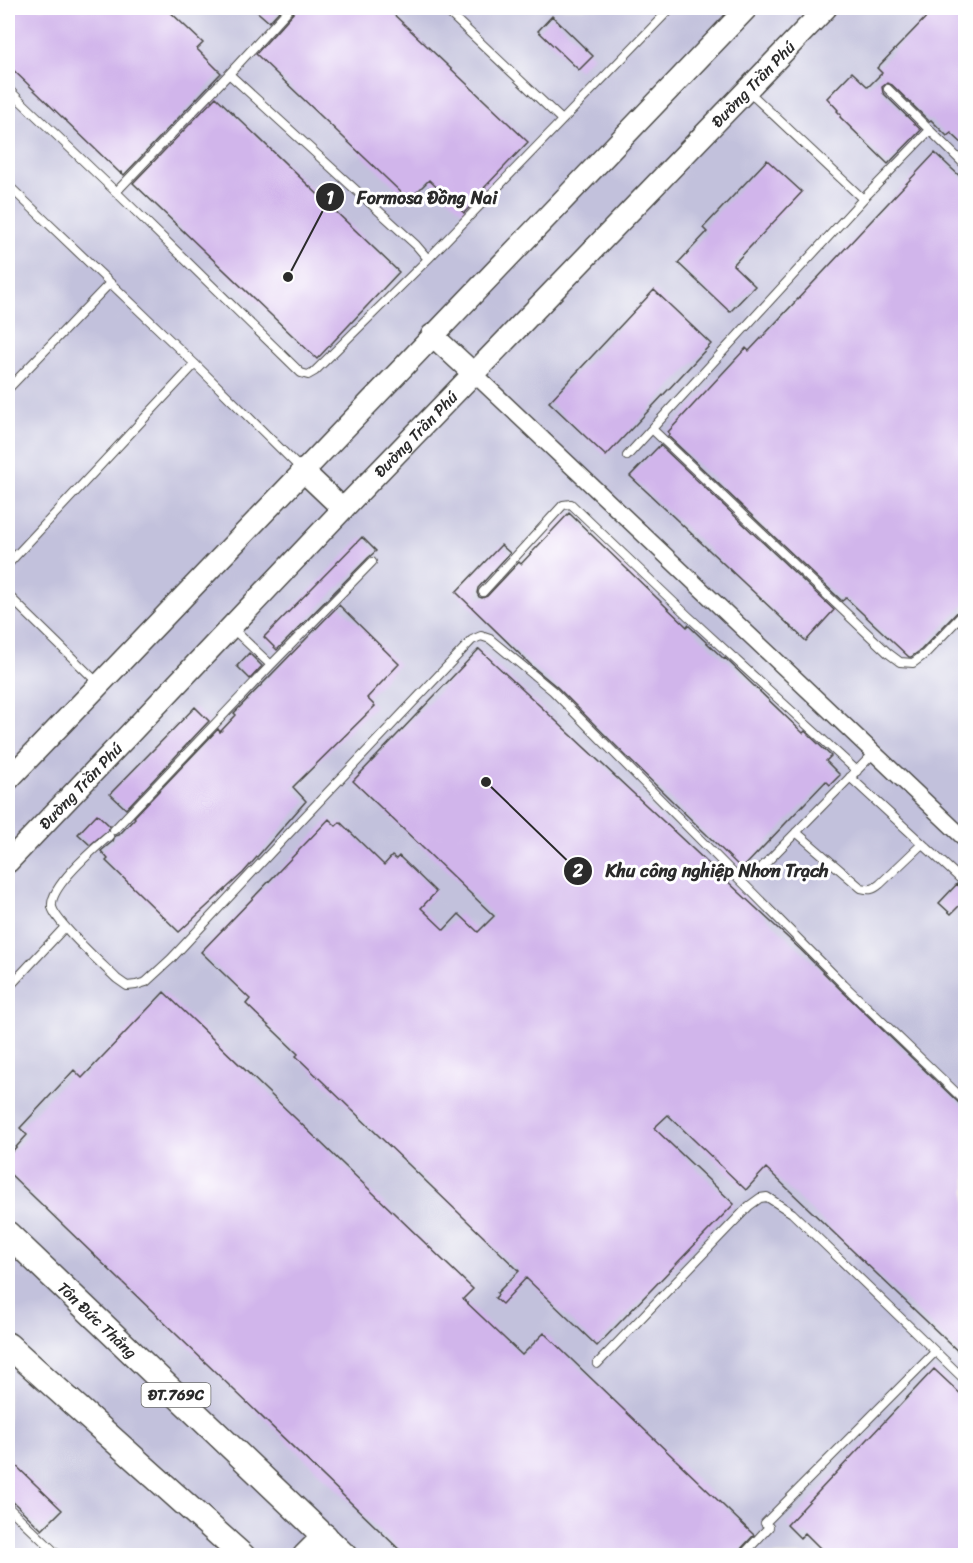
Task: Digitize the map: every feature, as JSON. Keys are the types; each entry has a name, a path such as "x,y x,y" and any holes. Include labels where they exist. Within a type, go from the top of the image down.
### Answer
{"main road":[{"path":"8,780 747,8"},
{"name":"Đường Trần Phú","path":"8,862 343,509 826,8"},
{"path":"432,335 474,374"},
{"path":"303,470 343,509"},
{"name":"Tôn Đức Thắng","path":"8,1234 345,1556"},
{"path":"8,1345 243,1556"},
{"path":"305,1556 325,1536"}],"street":[{"path":"474,374 966,840"}],"lane":[{"path":"116,192 290,8"},
{"path":"444,8 562,120"},
{"path":"8,89 301,373 308,375 315,371 428,259 671,8"},
{"path":"229,74 416,245 428,259"},
{"path":"888,89 966,166"},
{"path":"746,90 863,199"},
{"path":"627,456 863,199 929,131"},
{"path":"8,185 195,363 303,470"},
{"path":"8,389 110,283"},
{"path":"8,564 195,363"},
{"path":"652,429 900,662 913,663 925,654 966,611"},
{"path":"483,592 563,506 571,504 966,884"},
{"path":"372,562 111,833 75,867 53,898 52,907 59,921 117,979 127,986 146,982 171,959 472,640 481,636 490,639 553,691 844,985 966,1102"},
{"path":"8,595 99,684"},
{"path":"231,627 271,665"},
{"path":"762,867 874,753"},
{"path":"796,832 861,888 869,890 874,889 922,844"},
{"path":"8,988 65,927"},
{"path":"597,1364 748,1206 760,1198 767,1197 792,1213 966,1381"},
{"path":"742,1556 767,1525 935,1352"},
{"path":"8,1507 59,1556"}],"shaded area":[{"path":"8,8 965,8 965,1555 8,1556"}],"building":[{"path":"8,8 166,8 203,43 197,49 221,73 124,175 8,65"},
{"path":"253,8 282,8 269,22"},
{"path":"296,8 387,8 528,142 484,188 486,190 464,213 429,180 409,200 256,54"},
{"path":"935,8 966,8 966,147 951,133 947,136 892,85 887,83 882,87 883,93 921,130 888,164 840,117 838,110 827,98 852,72 868,87 882,73 877,68"},
{"path":"552,16 593,56 579,70 538,31"},
{"path":"216,97 399,272 317,359 133,183"},
{"path":"935,153 966,182 966,605 921,650 909,657 846,598 842,601 668,436 670,434 668,432 746,348 749,351"},
{"path":"767,160 802,192 733,265 755,286 730,312 678,263 707,232 703,228"},
{"path":"654,290 711,344 606,456 549,402"},
{"path":"660,445 834,610 806,641 630,476"},
{"path":"569,513 687,627 688,625 725,658 803,733 805,731 831,756 826,761 840,775 830,785 826,781 742,869 557,687 533,667 456,592 501,545 510,553 478,588 479,597 487,596"},
{"path":"362,537 376,551 277,650 264,637"},
{"path":"339,605 399,664 367,698 375,706 293,787 306,801 243,873 179,932 106,861 108,859 101,851 113,841 115,836 119,835 218,729 220,732 236,715 234,713"},
{"path":"479,649 801,950 966,1108 966,1359 766,1168 746,1190 668,1115 654,1128 734,1204 597,1346 526,1278 502,1304 495,1298 497,1293 519,1271 296,1056 298,1054 246,1004 250,999 201,952 329,819 336,826 340,822 384,865 392,856 396,859 399,856 436,892 421,908 444,930 459,914 478,932 494,916 353,781"},
{"path":"249,653 262,666 250,679 237,666"},
{"path":"195,707 209,721 126,809 110,794"},
{"path":"97,814 110,826 90,845 78,834"},
{"path":"957,884 966,892 966,899 951,914 939,903"},
{"path":"164,992 473,1289 463,1299 522,1355 544,1333 754,1535 736,1556 406,1556 8,1172 8,1156 27,1135 20,1128 74,1070 82,1078"},
{"path":"934,1369 966,1399 966,1556 828,1556 805,1533 800,1538 787,1525"},
{"path":"8,1458 62,1510 42,1530 8,1497"}],"place":[{"name":"Formosa Đồng Nai","path":"288,277"},
{"name":"Khu công nghiệp Nhơn Trạch","path":"486,782"}]}
